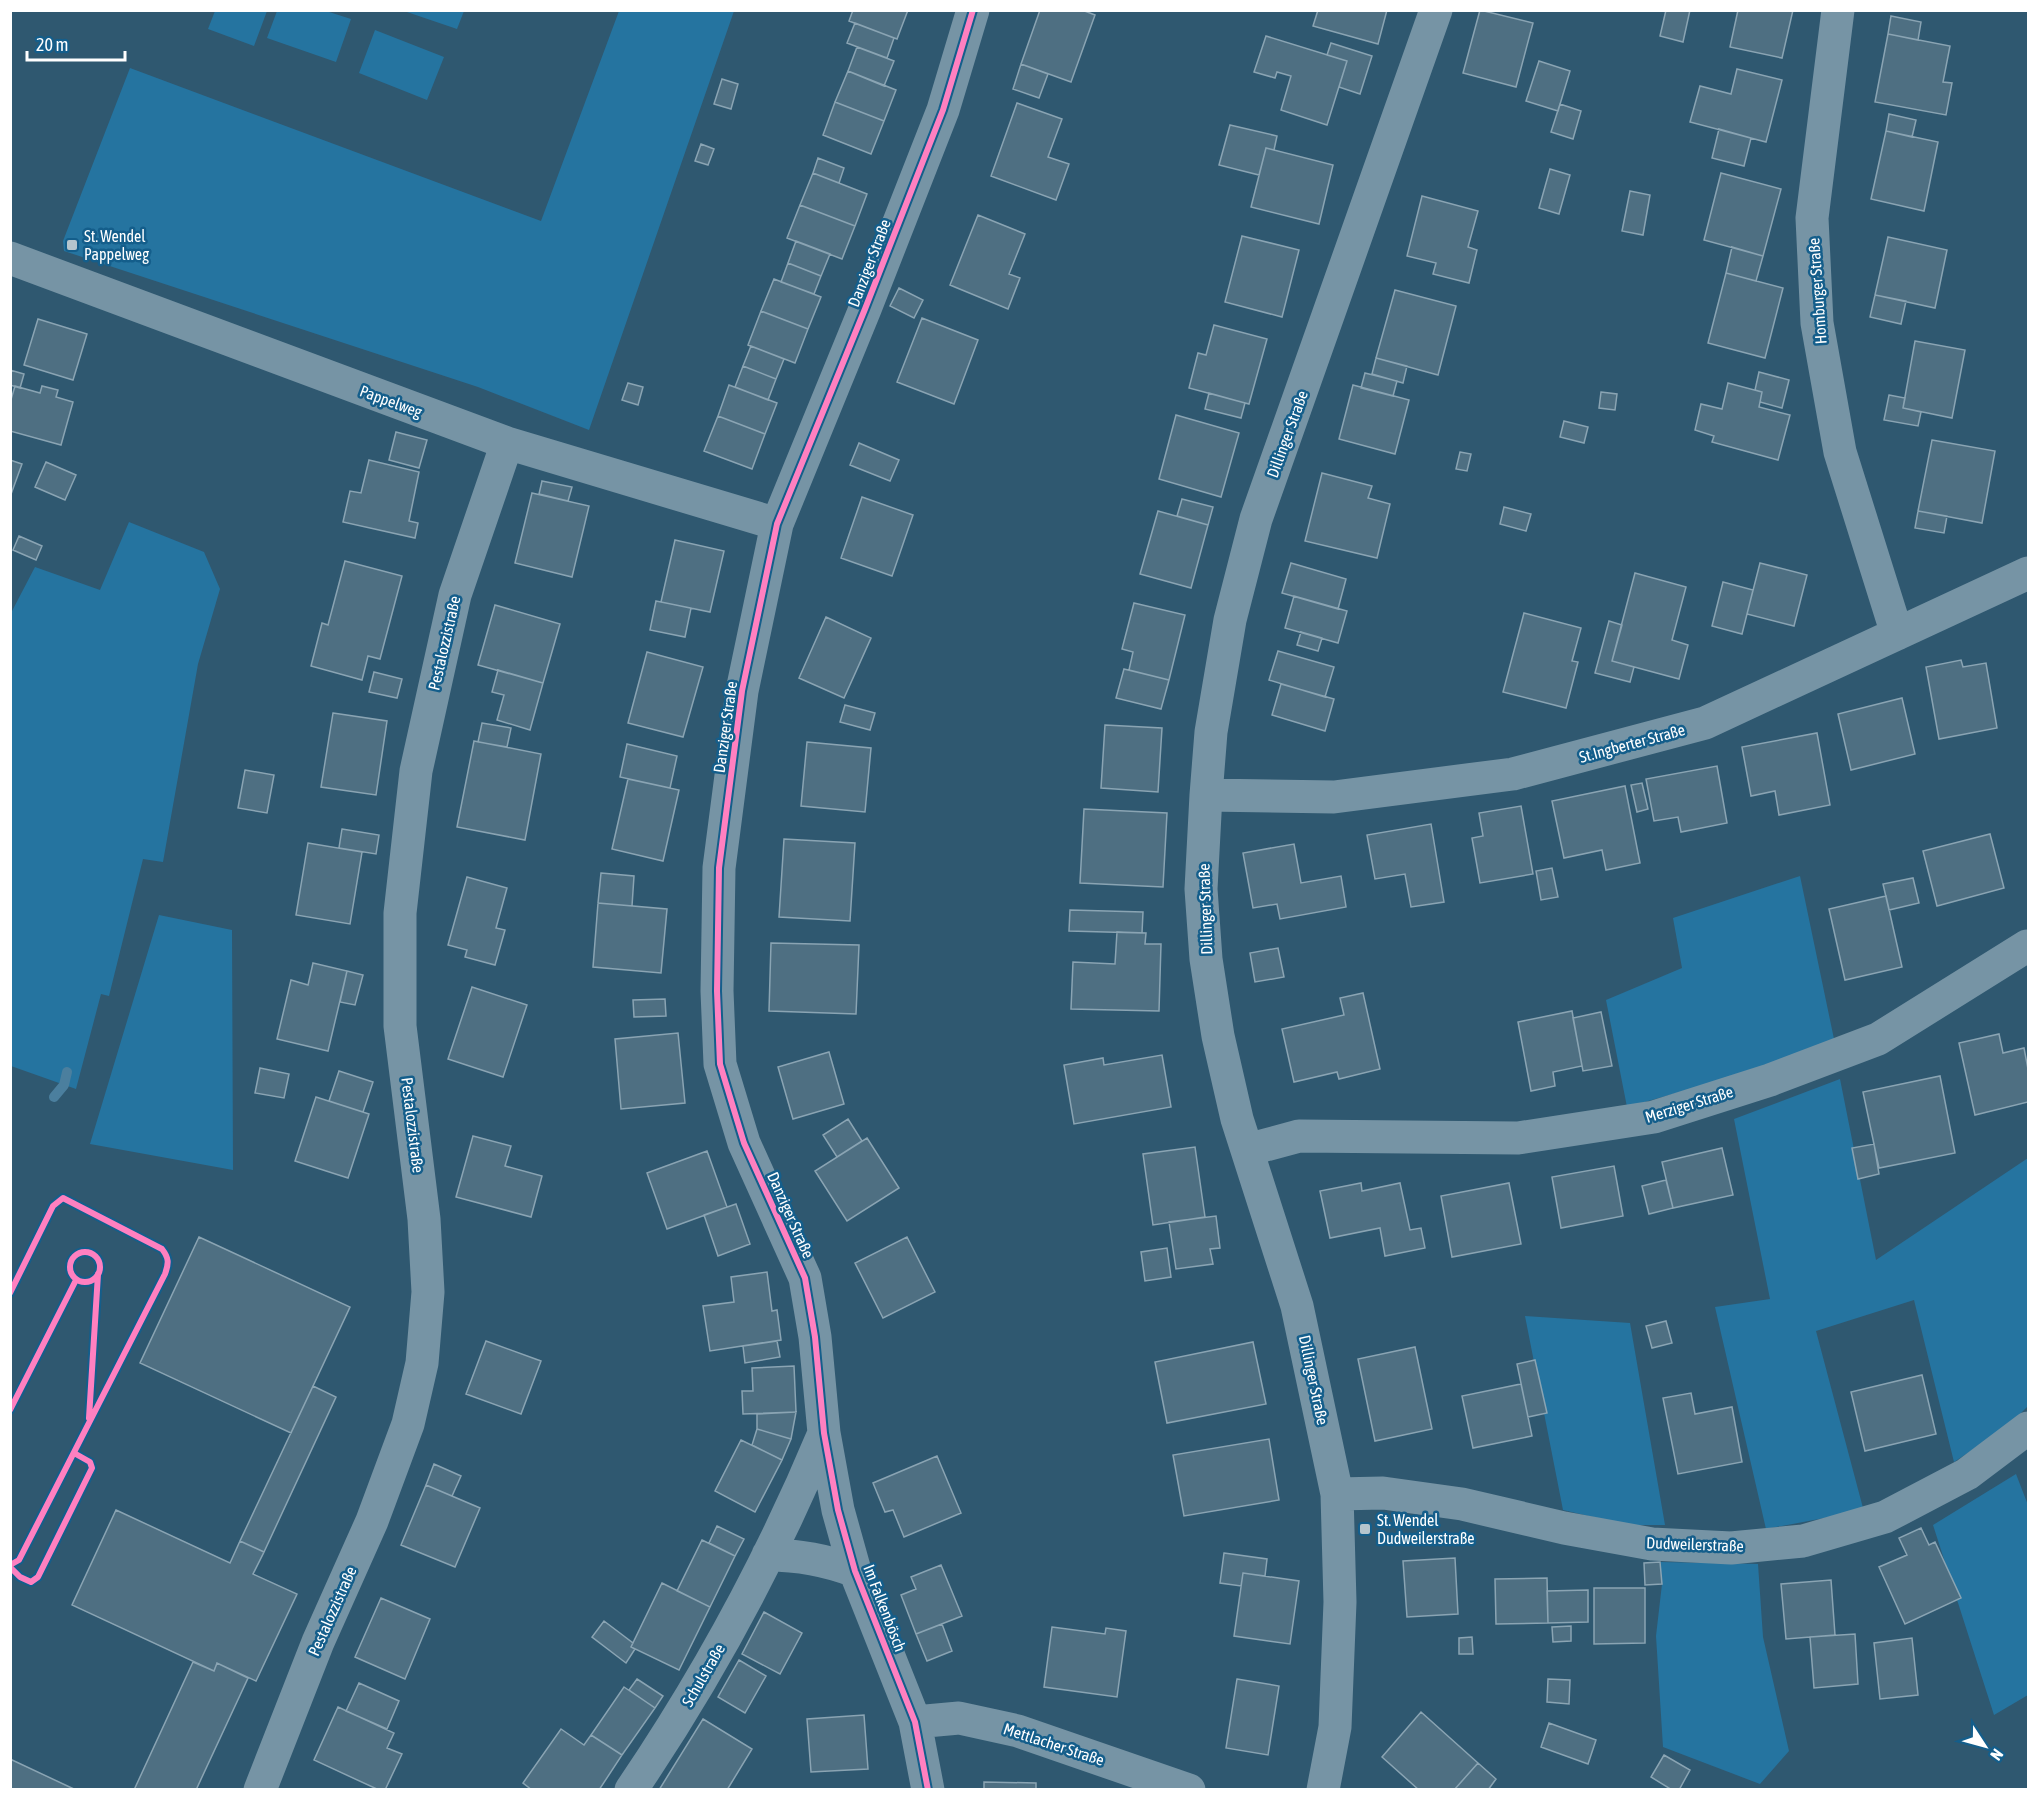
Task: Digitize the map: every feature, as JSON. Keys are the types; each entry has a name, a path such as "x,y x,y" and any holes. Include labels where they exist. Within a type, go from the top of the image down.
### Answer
{"street":[{"name":"Danziger Straße","path":"824,1433 815,1337 804,1278 744,1143 720,1064 717,991 719,868 742,691 777,524 866,309 943,110 973,10"},
{"name":"Dillinger Straße","path":"1323,1790 1335,1727 1340,1602 1337,1494 1297,1306 1237,1119 1218,1036 1206,959 1201,889 1206,795 1211,732 1230,620 1256,519 1436,10"},
{"name":"Homburger Straße","path":"1838,10 1812,218 1817,323 1840,452 1897,634"},
{"name":"Pappelweg","path":"10,258 507,443 777,524"},
{"name":"Pestalozzistraße","path":"260,1790 318,1642 372,1521 408,1424 422,1364 428,1292 424,1219 400,1026 400,913 416,771 455,595 507,443"},
{"name":"St.Ingberter Straße","path":"1206,795 1334,797 1513,774 1705,723 2028,573"},
{"name":"Merziger Straße","path":"1247,1150 1299,1136 1518,1138 1654,1117 1770,1080 1878,1039 2027,946"},
{"name":"Dudweilerstraße","path":"1337,1494 1383,1493 1462,1504 1564,1528 1652,1544 1731,1548 1803,1542 1885,1517 1967,1474 2028,1428"},
{"name":"Schulstraße","path":"631,1790 698,1686 801,1490 824,1433"},
{"name":"Im Falkenbösch","path":"824,1433 838,1510 855,1571 915,1722 928,1790"},
{"path":"768,1555 795,1555 830,1561 855,1571"},
{"name":"Mettlacher Straße","path":"915,1722 959,1718 1018,1731 1190,1790"}],"shaded area":[{"path":"215,11 267,11 254,46 208,29"},
{"path":"277,11 326,11 351,19 336,62 267,38"},
{"path":"404,11 464,11 457,29"},
{"path":"619,11 734,11 589,430 478,387 64,251 63,241 130,68 541,221"},
{"path":"375,30 444,57 427,100 359,73"},
{"path":"129,522 204,552 220,589 198,664 163,862 143,859 109,996 101,994 76,1089 11,1066 11,613 35,567 100,590"},
{"path":"1800,876 1834,1039 1740,1075 1627,1107 1606,1000 1682,968 1673,918"},
{"path":"159,915 232,930 233,1170 90,1144"},
{"path":"1840,1079 1876,1260 2028,1158 2028,1406 2006,1428 1954,1462 1914,1300 1816,1331 1863,1508 1835,1516 1766,1529 1715,1307 1770,1299 1734,1119"},
{"path":"1525,1316 1630,1323 1665,1525 1627,1525 1563,1510"},
{"path":"2016,1474 2028,1505 2028,1695 1994,1715 1933,1525"},
{"path":"1660,1562 1758,1564 1763,1637 1789,1751 1760,1784 1663,1747 1656,1636 1662,1584"}],"building":[{"path":"853,10 908,10 897,39 849,21"},
{"path":"1040,10 1082,10 1095,15 1071,82 1021,64"},
{"path":"1318,10 1387,10 1378,44 1313,26"},
{"path":"1480,10 1533,23 1516,87 1463,73"},
{"path":"1666,10 1690,10 1683,42 1660,36"},
{"path":"1738,10 1793,10 1782,58 1730,47"},
{"path":"1891,16 1921,22 1918,40 1888,34"},
{"path":"855,23 894,38 887,58 847,43"},
{"path":"1888,34 1950,46 1943,82 1952,83 1946,115 1875,102"},
{"path":"1266,36 1347,61 1327,125 1281,110 1291,76 1277,72 1275,78 1254,72"},
{"path":"1331,43 1372,56 1360,94 1339,87 1347,61 1327,55"},
{"path":"857,47 894,61 884,86 848,71"},
{"path":"1539,61 1570,71 1558,111 1526,101"},
{"path":"1021,64 1048,74 1039,98 1013,89"},
{"path":"1737,69 1782,80 1766,142 1690,122 1700,86 1731,94"},
{"path":"848,71 896,90 884,121 835,102"},
{"path":"722,79 738,84 731,109 714,104"},
{"path":"835,102 884,121 871,154 823,135"},
{"path":"1017,103 1062,119 1048,157 1069,164 1056,200 991,176"},
{"path":"1560,104 1581,111 1573,139 1551,132"},
{"path":"1889,114 1916,120 1912,137 1886,131"},
{"path":"1230,125 1277,136 1274,150 1266,148 1259,175 1219,165"},
{"path":"1719,129 1751,138 1744,166 1712,158"},
{"path":"1886,131 1938,142 1924,211 1871,199"},
{"path":"701,144 714,149 708,165 695,161"},
{"path":"1266,148 1333,165 1319,224 1251,207"},
{"path":"818,158 844,168 839,183 813,173"},
{"path":"1550,169 1570,175 1559,214 1539,208"},
{"path":"813,173 867,194 855,226 800,205"},
{"path":"1721,173 1781,189 1763,256 1704,240"},
{"path":"1630,191 1650,195 1643,235 1622,231"},
{"path":"1422,196 1478,211 1468,247 1477,250 1469,283 1433,274 1436,263 1407,256"},
{"path":"800,205 855,226 842,259 787,238"},
{"path":"978,215 1025,234 1009,274 1020,278 1008,309 950,285"},
{"path":"1242,236 1299,250 1282,317 1225,302"},
{"path":"1888,237 1947,250 1935,308 1875,295"},
{"path":"796,241 830,254 821,276 788,263"},
{"path":"1732,247 1763,256 1756,281 1726,273"},
{"path":"788,263 821,276 814,294 781,282"},
{"path":"1726,273 1783,288 1765,358 1708,343"},
{"path":"774,279 821,297 808,329 761,311"},
{"path":"899,288 923,300 914,318 890,306"},
{"path":"1395,290 1456,306 1438,375 1376,358"},
{"path":"1875,295 1906,301 1901,324 1870,317"},
{"path":"761,311 808,329 795,363 748,345"},
{"path":"922,318 978,340 954,404 897,382"},
{"path":"38,319 87,334 73,380 24,365"},
{"path":"1214,325 1267,339 1249,404 1189,388 1198,353 1206,355"},
{"path":"1915,341 1965,350 1952,418 1903,408"},
{"path":"751,346 784,359 776,379 743,366"},
{"path":"1376,358 1407,366 1403,383 1372,374"},
{"path":"743,366 776,379 768,400 735,387"},
{"path":"10,370 24,374 20,388 10,385"},
{"path":"1759,372 1789,380 1782,408 1760,402 1762,392 1755,390"},
{"path":"1365,373 1397,381 1393,396 1361,388"},
{"path":"628,383 643,387 638,405 622,400"},
{"path":"1728,383 1762,392 1759,407 1790,415 1778,460 1712,442 1714,436 1695,430 1701,404 1722,409"},
{"path":"729,385 777,403 765,434 718,416"},
{"path":"1353,385 1409,400 1395,454 1339,439"},
{"path":"15,386 40,393 42,386 58,390 56,397 73,402 61,445 10,431 10,403"},
{"path":"1601,392 1617,394 1615,410 1599,408"},
{"path":"1209,393 1245,403 1241,418 1205,409"},
{"path":"1889,395 1905,398 1903,408 1921,412 1918,426 1884,420"},
{"path":"1176,415 1239,433 1221,497 1159,479"},
{"path":"718,416 765,434 752,469 704,451"},
{"path":"1564,421 1588,427 1584,443 1560,437"},
{"path":"396,432 427,440 419,468 389,460"},
{"path":"1932,440 1995,451 1982,523 1918,511"},
{"path":"859,443 899,460 890,481 850,465"},
{"path":"1460,452 1471,454 1467,471 1456,469"},
{"path":"10,460 22,464 10,497"},
{"path":"369,460 419,472 409,521 418,523 415,538 343,522 350,491 361,493"},
{"path":"46,462 76,475 65,500 35,487"},
{"path":"1322,473 1372,486 1368,498 1390,504 1377,558 1305,541"},
{"path":"542,481 572,487 568,501 539,494"},
{"path":"532,493 589,506 572,577 515,563"},
{"path":"862,497 913,515 892,576 841,558"},
{"path":"1182,499 1213,507 1208,525 1177,516"},
{"path":"1504,507 1531,514 1526,531 1500,524"},
{"path":"1158,511 1208,525 1191,588 1140,574"},
{"path":"1918,511 1947,516 1944,533 1915,528"},
{"path":"19,536 42,546 36,560 13,550"},
{"path":"675,540 724,551 710,612 661,602"},
{"path":"345,561 402,576 380,659 368,656 362,680 311,666 322,623 328,625"},
{"path":"1291,563 1346,579 1338,609 1282,593"},
{"path":"1760,563 1807,575 1794,626 1747,614"},
{"path":"1635,573 1686,587 1672,640 1688,645 1679,679 1612,661"},
{"path":"1723,582 1753,590 1742,634 1712,626"},
{"path":"1294,596 1347,611 1338,643 1285,628"},
{"path":"656,601 691,608 685,637 650,630"},
{"path":"1134,603 1185,615 1169,680 1129,670 1133,652 1122,649"},
{"path":"495,605 560,624 543,683 478,665"},
{"path":"1524,613 1581,628 1572,661 1578,662 1566,708 1503,692"},
{"path":"826,617 871,638 844,698 799,678"},
{"path":"1609,621 1622,625 1612,661 1634,667 1630,682 1595,673"},
{"path":"1301,632 1322,638 1318,651 1297,645"},
{"path":"1278,651 1334,667 1325,697 1269,680"},
{"path":"647,652 703,667 683,737 628,723"},
{"path":"1961,660 1963,667 1986,663 1997,728 1939,739 1926,667"},
{"path":"1124,669 1169,680 1161,709 1116,698"},
{"path":"498,670 543,683 530,730 497,720 504,695 492,692"},
{"path":"374,672 402,679 397,698 369,692"},
{"path":"1281,684 1334,699 1325,731 1272,715"},
{"path":"1902,698 1915,754 1851,770 1838,714"},
{"path":"845,705 875,713 870,730 840,722"},
{"path":"333,713 387,721 376,795 321,787"},
{"path":"482,723 511,728 507,747 478,742"},
{"path":"1105,725 1162,728 1158,792 1101,788"},
{"path":"1817,733 1830,805 1779,815 1775,791 1751,796 1742,747"},
{"path":"474,741 541,754 525,840 457,827"},
{"path":"807,742 871,748 865,812 801,806"},
{"path":"627,744 677,756 670,788 620,777"},
{"path":"1717,766 1727,823 1681,832 1678,817 1654,821 1646,779"},
{"path":"245,770 274,775 267,813 238,808"},
{"path":"628,779 679,790 663,861 612,849"},
{"path":"1642,783 1648,809 1637,812 1631,785"},
{"path":"1625,786 1640,863 1606,870 1602,850 1564,858 1552,801"},
{"path":"1521,806 1533,874 1480,883 1472,838 1483,836 1479,813"},
{"path":"1084,809 1167,813 1163,887 1080,883"},
{"path":"1431,824 1444,902 1411,907 1405,874 1375,879 1367,835"},
{"path":"342,829 379,835 376,854 339,848"},
{"path":"1990,834 2004,888 1937,906 1923,851"},
{"path":"784,839 855,843 850,921 779,917"},
{"path":"308,843 362,852 350,924 296,915"},
{"path":"1294,844 1301,883 1341,876 1346,907 1280,919 1277,904 1253,908 1243,853"},
{"path":"1552,868 1558,897 1541,900 1536,871"},
{"path":"601,873 634,876 632,906 598,903"},
{"path":"467,877 507,888 496,928 505,930 495,965 465,957 467,950 448,945"},
{"path":"1913,878 1919,903 1889,910 1883,884"},
{"path":"1886,896 1902,967 1845,980 1829,909"},
{"path":"598,903 667,909 661,973 593,967"},
{"path":"1070,910 1143,912 1142,933 1069,931"},
{"path":"1117,932 1146,933 1145,944 1161,944 1159,1011 1071,1009 1073,962 1115,964"},
{"path":"771,943 859,945 856,1014 769,1011"},
{"path":"1278,948 1284,977 1255,982 1250,953"},
{"path":"313,963 347,971 328,1051 277,1039 291,980 308,985"},
{"path":"347,971 363,975 355,1005 340,1002"},
{"path":"472,987 527,1005 503,1077 448,1059"},
{"path":"1363,993 1380,1069 1339,1079 1337,1072 1294,1082 1282,1029 1344,1015 1340,998"},
{"path":"665,999 666,1016 634,1017 633,1000"},
{"path":"1572,1011 1582,1066 1553,1072 1555,1086 1531,1091 1518,1022"},
{"path":"1601,1012 1612,1066 1583,1071 1573,1018"},
{"path":"678,1033 685,1103 621,1109 615,1039"},
{"path":"1999,1034 2003,1053 2024,1048 2028,1069 2028,1102 1975,1115 1959,1043"},
{"path":"829,1052 844,1104 793,1119 778,1067"},
{"path":"1162,1055 1171,1107 1074,1124 1064,1065 1103,1058 1104,1065"},
{"path":"260,1068 289,1074 284,1098 255,1093"},
{"path":"339,1071 373,1082 363,1112 329,1101"},
{"path":"1940,1076 1955,1153 1879,1168 1863,1092"},
{"path":"316,1097 369,1114 348,1178 295,1161"},
{"path":"848,1119 862,1141 837,1157 823,1135"},
{"path":"473,1136 511,1146 505,1166 542,1176 531,1217 456,1197"},
{"path":"867,1138 899,1188 847,1221 815,1171"},
{"path":"1874,1144 1879,1174 1858,1179 1852,1148"},
{"path":"1195,1147 1205,1217 1153,1225 1143,1154"},
{"path":"1722,1148 1733,1195 1673,1208 1662,1162"},
{"path":"707,1151 727,1207 667,1229 647,1173"},
{"path":"1614,1166 1623,1216 1561,1228 1552,1177"},
{"path":"1666,1180 1673,1208 1649,1214 1642,1186"},
{"path":"1361,1183 1362,1191 1400,1183 1410,1230 1421,1228 1425,1248 1385,1256 1380,1228 1330,1238 1320,1191"},
{"path":"1509,1183 1521,1244 1452,1257 1441,1196"},
{"path":"736,1204 750,1244 718,1256 704,1215"},
{"path":"1216,1216 1220,1248 1210,1249 1213,1264 1176,1269 1169,1222"},
{"path":"199,1237 350,1307 291,1433 140,1363"},
{"path":"907,1237 935,1292 883,1318 855,1263"},
{"path":"1167,1248 1171,1277 1145,1281 1141,1252"},
{"path":"767,1272 772,1311 777,1310 781,1340 710,1351 703,1306 734,1302 731,1277"},
{"path":"1666,1321 1672,1343 1652,1348 1646,1326"},
{"path":"486,1341 541,1361 521,1414 466,1394"},
{"path":"777,1341 780,1357 745,1363 743,1346"},
{"path":"1253,1342 1266,1404 1167,1423 1155,1362"},
{"path":"1415,1347 1432,1429 1375,1441 1358,1359"},
{"path":"1535,1360 1547,1413 1528,1417 1517,1364"},
{"path":"794,1366 796,1412 743,1414 742,1391 753,1391 752,1368"},
{"path":"1922,1375 1936,1434 1865,1451 1851,1392"},
{"path":"1521,1384 1532,1436 1473,1448 1462,1396"},
{"path":"313,1386 336,1397 264,1552 240,1541"},
{"path":"1691,1393 1695,1414 1732,1407 1742,1462 1678,1474 1663,1398"},
{"path":"796,1412 791,1439 757,1429 757,1414"},
{"path":"757,1429 791,1439 782,1460 752,1445"},
{"path":"1269,1439 1279,1500 1184,1516 1173,1455"},
{"path":"741,1440 782,1460 755,1512 715,1491"},
{"path":"937,1456 961,1513 904,1537 893,1510 885,1512 873,1483"},
{"path":"434,1464 461,1476 452,1496 426,1485"},
{"path":"426,1485 480,1508 455,1567 401,1545"},
{"path":"116,1510 230,1563 240,1541 264,1552 253,1574 297,1594 256,1681 217,1663 214,1671 72,1605"},
{"path":"717,1526 744,1539 735,1556 709,1543"},
{"path":"1921,1528 1929,1545 1935,1542 1961,1598 1905,1624 1879,1567 1907,1555 1899,1538"},
{"path":"702,1540 735,1556 710,1607 677,1591"},
{"path":"1224,1553 1267,1559 1265,1576 1243,1573 1241,1586 1220,1583"},
{"path":"1455,1558 1458,1614 1407,1617 1403,1561"},
{"path":"1660,1562 1662,1584 1645,1585 1644,1563"},
{"path":"941,1565 962,1616 916,1634 901,1595 916,1589 911,1577"},
{"path":"1243,1573 1299,1581 1290,1644 1234,1636"},
{"path":"1547,1578 1548,1623 1496,1624 1495,1579"},
{"path":"1831,1580 1835,1635 1786,1639 1781,1584"},
{"path":"662,1583 710,1607 679,1670 631,1647"},
{"path":"1594,1588 1645,1588 1645,1643 1594,1644"},
{"path":"1588,1590 1588,1622 1548,1623 1547,1591"},
{"path":"381,1598 430,1619 405,1679 355,1657"},
{"path":"764,1612 802,1633 780,1674 742,1654"},
{"path":"604,1621 633,1643 631,1647 635,1649 626,1663 592,1637"},
{"path":"942,1624 952,1651 927,1661 916,1634"},
{"path":"1571,1626 1571,1641 1553,1642 1552,1627"},
{"path":"1052,1627 1105,1634 1106,1628 1126,1631 1117,1697 1044,1687"},
{"path":"1855,1634 1858,1684 1814,1688 1810,1637"},
{"path":"1472,1637 1473,1654 1459,1654 1459,1638"},
{"path":"1912,1638 1918,1695 1880,1699 1874,1643"},
{"path":"739,1660 766,1676 745,1713 718,1697"},
{"path":"193,1662 214,1671 217,1663 248,1678 196,1790 134,1790"},
{"path":"637,1679 663,1696 655,1708 629,1690"},
{"path":"1237,1679 1279,1686 1268,1755 1226,1748"},
{"path":"1548,1679 1570,1680 1569,1704 1547,1702"},
{"path":"359,1683 399,1701 387,1729 346,1711"},
{"path":"624,1687 655,1708 622,1755 591,1735"},
{"path":"338,1707 394,1733 387,1748 402,1754 385,1790 379,1790 314,1760"},
{"path":"1421,1712 1478,1763 1454,1790 1419,1790 1382,1757"},
{"path":"864,1715 868,1769 811,1772 807,1719"},
{"path":"703,1719 752,1749 727,1790 659,1790"},
{"path":"1549,1723 1596,1740 1588,1764 1541,1747"},
{"path":"561,1729 584,1745 591,1735 622,1755 599,1790 532,1790 523,1783"},
{"path":"1664,1755 1690,1770 1679,1790 1672,1790 1651,1777"},
{"path":"10,1759 76,1790 10,1790"},
{"path":"1478,1763 1496,1779 1488,1790 1454,1790"},
{"path":"984,1782 1036,1783 1036,1790 984,1790"}],"waterway":[{"path":"54,1097 64,1085 67,1072"}],"cycle path":[{"path":"928,1790 915,1722 855,1571 838,1510 824,1433 815,1337 805,1278 744,1143 720,1064 717,991 719,868 742,691 777,524 943,110 973,10"},
{"path":"10,1293 53,1206 63,1198 162,1249 167,1258 165,1274 19,1560 10,1565"},
{"path":"85,1252 96,1256 100,1267 96,1278 85,1282 74,1278 70,1267 74,1256 85,1252"},
{"path":"89,1418 98,1274"},
{"path":"10,1410 76,1280"},
{"path":"10,1567 20,1577 31,1582 38,1577 92,1468 90,1462 74,1453"}],"place":[{"name":"St. Wendel Pappelweg","path":"72,245"},
{"name":"St. Wendel Dudweilerstraße","path":"1365,1529"}]}
